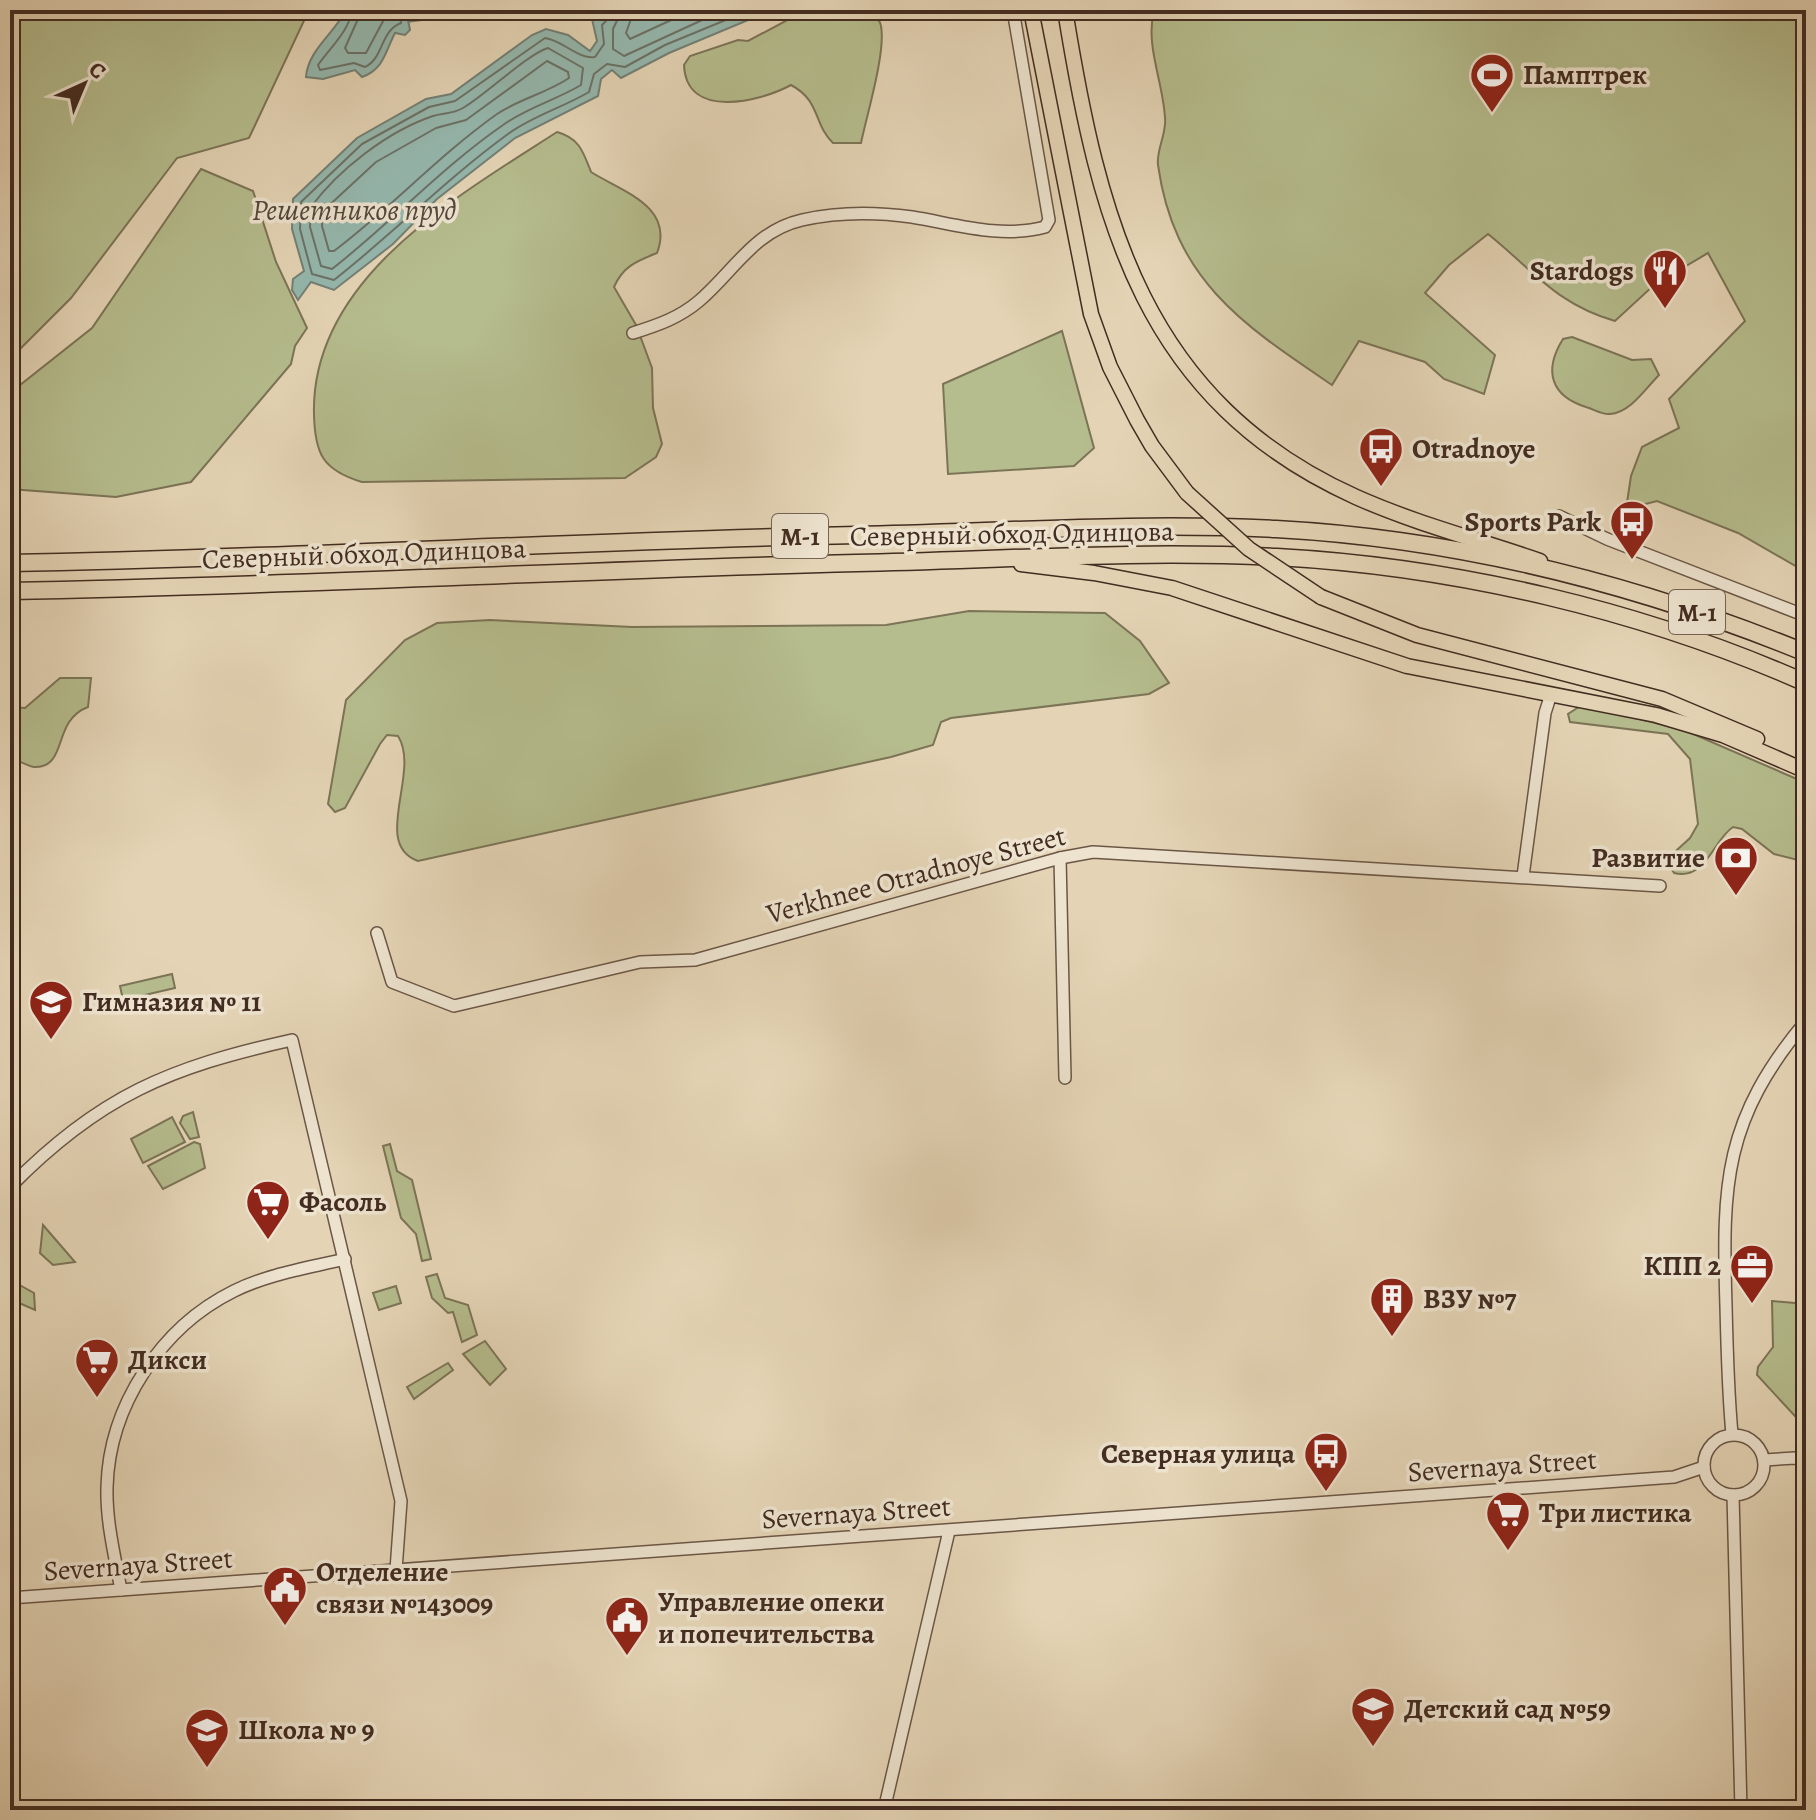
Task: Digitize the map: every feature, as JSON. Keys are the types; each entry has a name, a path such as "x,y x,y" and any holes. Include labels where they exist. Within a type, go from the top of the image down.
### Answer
{"highway":[{"name":"Северный обход Одинцова","path":"10,563 806,536 1230,528 1411,542 1586,578 1656,598 1806,653"},
{"name":"Северный обход Одинцова","path":"10,591 936,561 1230,556 1319,560 1407,570 1533,594 1624,618 1806,683"}],"main road":[{"path":"1031,10 1051,122 1095,328 1137,420 1187,493 1249,549 1321,597 1417,635 1662,699 1728,725 1806,769"},
{"path":"1065,10 1094,163 1123,257 1144,302 1184,363 1223,408 1309,471 1356,497 1586,578"},
{"path":"936,561 1056,566 1134,579 1210,598 1407,666 1690,725 1806,769"}],"street":[{"path":"633,333 670,322 700,301 758,241 779,227 805,219 871,213 1008,232 1045,227 1049,220 1013,10"},
{"path":"1559,516 1607,539 1806,616"},
{"path":"1523,876 1545,713 1551,694"},
{"name":"Verkhnee Otradnoye Street","path":"377,933 392,982 454,1006 640,962 695,960 1060,858 1125,852 1660,886"},
{"path":"1060,858 1065,1078"},
{"path":"1732,1434 1722,1235 1727,1180 1740,1130 1762,1082 1806,1021"},
{"path":"10,1187 56,1141 126,1096 203,1061 292,1040 401,1501 396,1570"},
{"path":"121,1590 108,1512 110,1460 128,1401 151,1360 196,1315 233,1291 273,1276 345,1259"},
{"path":"1732,1434 1756,1444 1764,1460 1757,1485 1733,1495 1710,1483 1704,1467 1708,1449 1714,1442 1732,1434"},
{"path":"1764,1460 1795,1458 1806,1462"},
{"name":"Severnaya Street","path":"10,1598 1674,1477 1704,1467"},
{"path":"1733,1495 1741,1810"},
{"path":"884,1810 949,1531"}],"green space":[{"path":"10,10 309,10 249,138 177,158 71,298 10,359"},
{"path":"1154,10 1806,10 1806,572 1738,533 1657,501 1626,509 1631,476 1642,447 1679,428 1669,399 1745,321 1708,253 1654,285 1615,321 1594,314 1546,285 1488,234 1449,265 1425,293 1495,355 1484,394 1444,379 1425,362 1359,341 1332,385 1242,319 1218,296 1179,239 1166,205 1158,165 1165,124 1153,50"},
{"path":"868,13 879,21 882,37 861,143 833,143 807,98 791,85 761,97 727,102 697,94 688,82 684,65 690,56 738,40 748,41 793,17"},
{"path":"557,132 579,146 591,172 642,202 658,223 661,237 657,253 626,269 614,287 636,325 652,368 653,408 662,444 656,457 625,478 362,482 338,472 329,466 319,450 314,415 319,366 336,322 363,283 397,246 477,184"},
{"path":"201,169 253,191 276,262 307,328 295,346 291,364 191,482 116,497 10,489 10,393 92,328"},
{"path":"1062,331 1094,448 1074,466 948,474 943,384"},
{"path":"1572,337 1632,360 1651,359 1659,375 1631,405 1617,413 1604,414 1574,402 1558,389 1552,372 1563,339"},
{"path":"969,611 1105,613 1140,641 1169,683 1149,694 951,718 941,722 933,745 891,757 418,861 405,852 398,839 404,751 398,736 387,735 380,744 345,808 335,812 328,804 346,700 405,640 437,623 490,620 632,627 886,625"},
{"path":"60,678 91,678 88,707 69,722 57,752 45,765 34,767 10,759 10,707 25,708"},
{"path":"1582,705 1684,730 1806,783 1806,862 1774,854 1742,829 1733,827 1694,871 1674,873 1666,860 1690,838 1698,824 1690,759 1668,734 1570,722 1568,714"},
{"path":"172,974 175,988 123,1000 120,986"},
{"path":"193,1112 199,1137 190,1139 180,1123 183,1116"},
{"path":"172,1117 185,1142 143,1163 131,1139"},
{"path":"194,1142 200,1144 205,1168 163,1189 148,1166"},
{"path":"390,1144 397,1171 412,1180 431,1259 422,1261 416,1234 401,1218 383,1146"},
{"path":"43,1225 75,1262 53,1265 40,1253"},
{"path":"437,1274 445,1298 468,1305 477,1335 462,1342 453,1312 448,1313 432,1298 426,1277"},
{"path":"16,1283 34,1293 35,1310 10,1299 10,1285"},
{"path":"396,1286 401,1303 379,1310 373,1293"},
{"path":"1772,1301 1806,1304 1806,1428 1757,1375 1758,1367 1773,1347"},
{"path":"485,1341 506,1369 490,1385 463,1354"},
{"path":"448,1363 453,1370 414,1399 407,1387"}],"water":[{"path":"346,10 406,10 410,30 405,35 395,33 379,65 369,74 362,77 355,70 323,79 306,77 316,50"},
{"name":"Решетников пруд","path":"610,10 772,10 669,53 621,78 612,70 601,79 598,96 515,138 437,199 393,244 334,290 311,282 298,300 292,290 293,279 304,271 292,229 293,199 357,138 426,99 451,94 532,35 546,29 568,35 590,51 597,41 592,19"}],"waterway":[{"path":"410,21 457,15 462,10"},
{"path":"593,10 601,16"}],"place":[{"name":"Памптрек","path":"1492,114"},
{"name":"Stardogs","path":"1665,310"},
{"name":"Otradnoye","path":"1381,488"},
{"name":"Sports Park","path":"1632,561"},
{"name":"Развитие","path":"1736,897"},
{"name":"Гимназия № 11","path":"51,1041"},
{"name":"Фасоль","path":"268,1241"},
{"name":"КПП 2","path":"1752,1305"},
{"name":"ВЗУ №7","path":"1392,1338"},
{"name":"Дикси","path":"97,1399"},
{"name":"Северная улица","path":"1326,1493"},
{"name":"Три листика","path":"1508,1552"},
{"name":"Отделение связи №143009","path":"285,1627"},
{"name":"Управление опеки и попечительства","path":"627,1657"},
{"name":"Детский сад №59","path":"1373,1748"},
{"name":"Школа № 9","path":"207,1769"}]}
